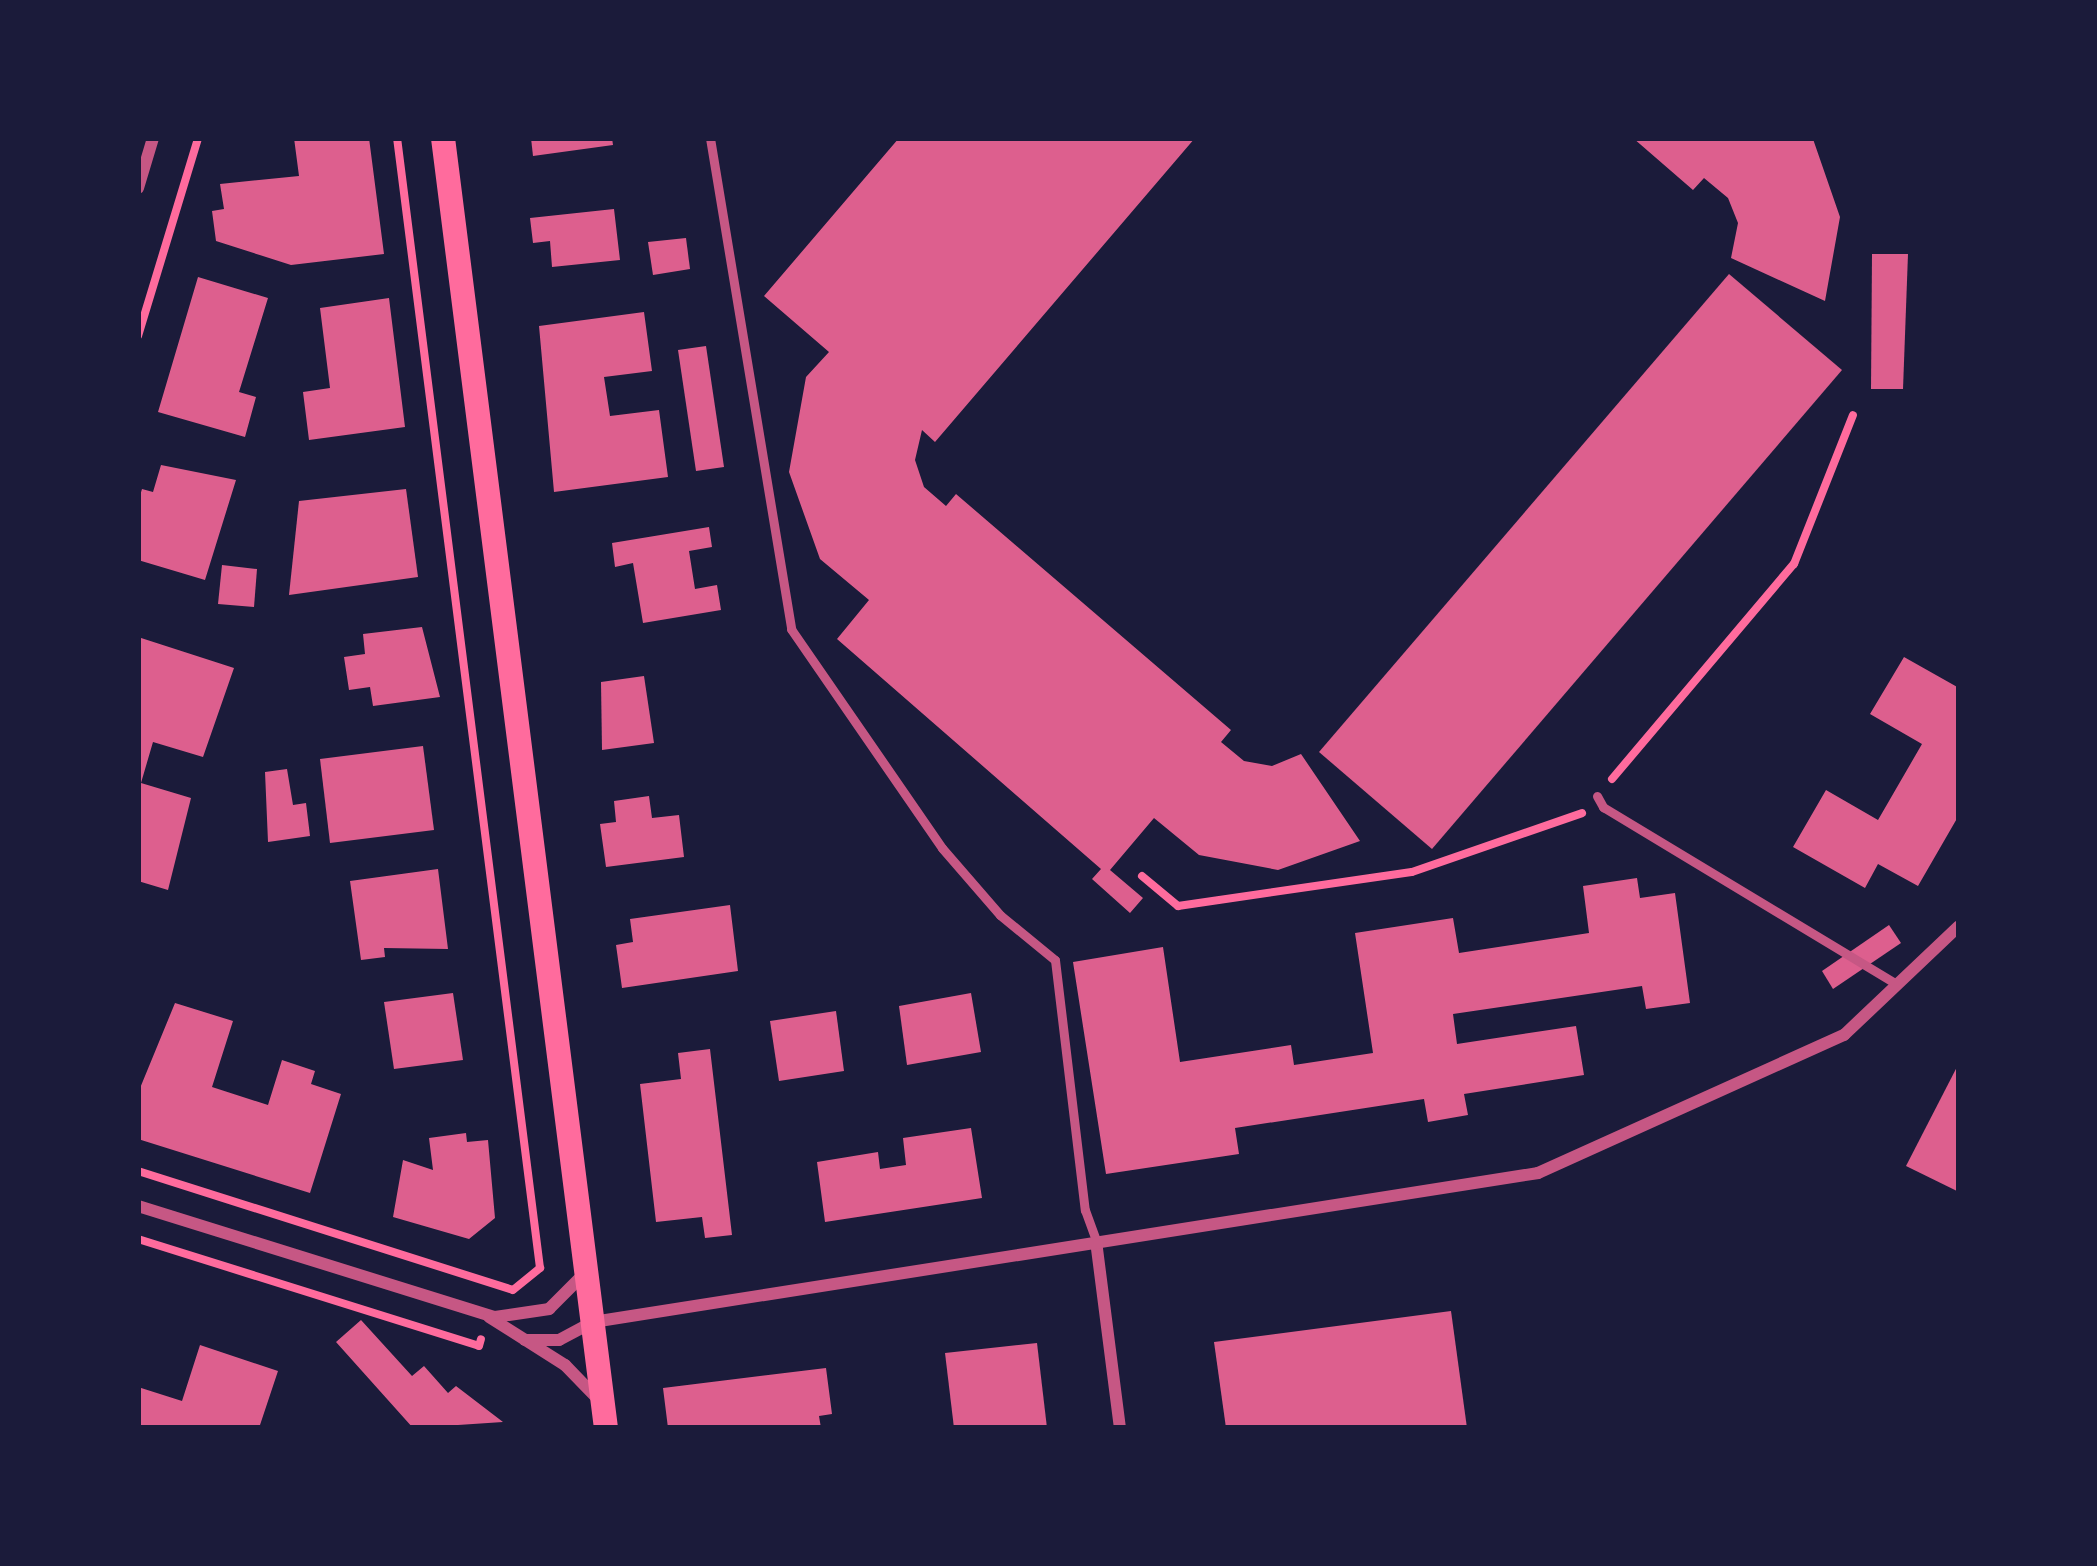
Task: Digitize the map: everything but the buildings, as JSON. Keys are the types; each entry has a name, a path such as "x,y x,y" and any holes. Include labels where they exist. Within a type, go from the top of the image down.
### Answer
{"main road":[{"path":"442,138 606,1428"}],"street":[{"path":"138,188 153,138"},
{"path":"525,1340 559,1340 592,1322 1538,1173 1844,1035 1959,926"},
{"path":"138,1206 488,1316 585,1381 606,1428"},
{"path":"1096,1241 1120,1428"},
{"path":"488,1316 549,1309 578,1286 584,1257"}],"lane":[{"path":"710,138 791,629 942,848 1000,915 1055,960 1084,1210 1096,1241"},
{"path":"1597,796 1896,983"}],"path":[{"path":"138,336 198,138"},
{"path":"138,1172 513,1290 540,1268 397,138"},
{"path":"1142,876 1178,906 1412,872 1584,813 1794,564 1853,415"}]}
